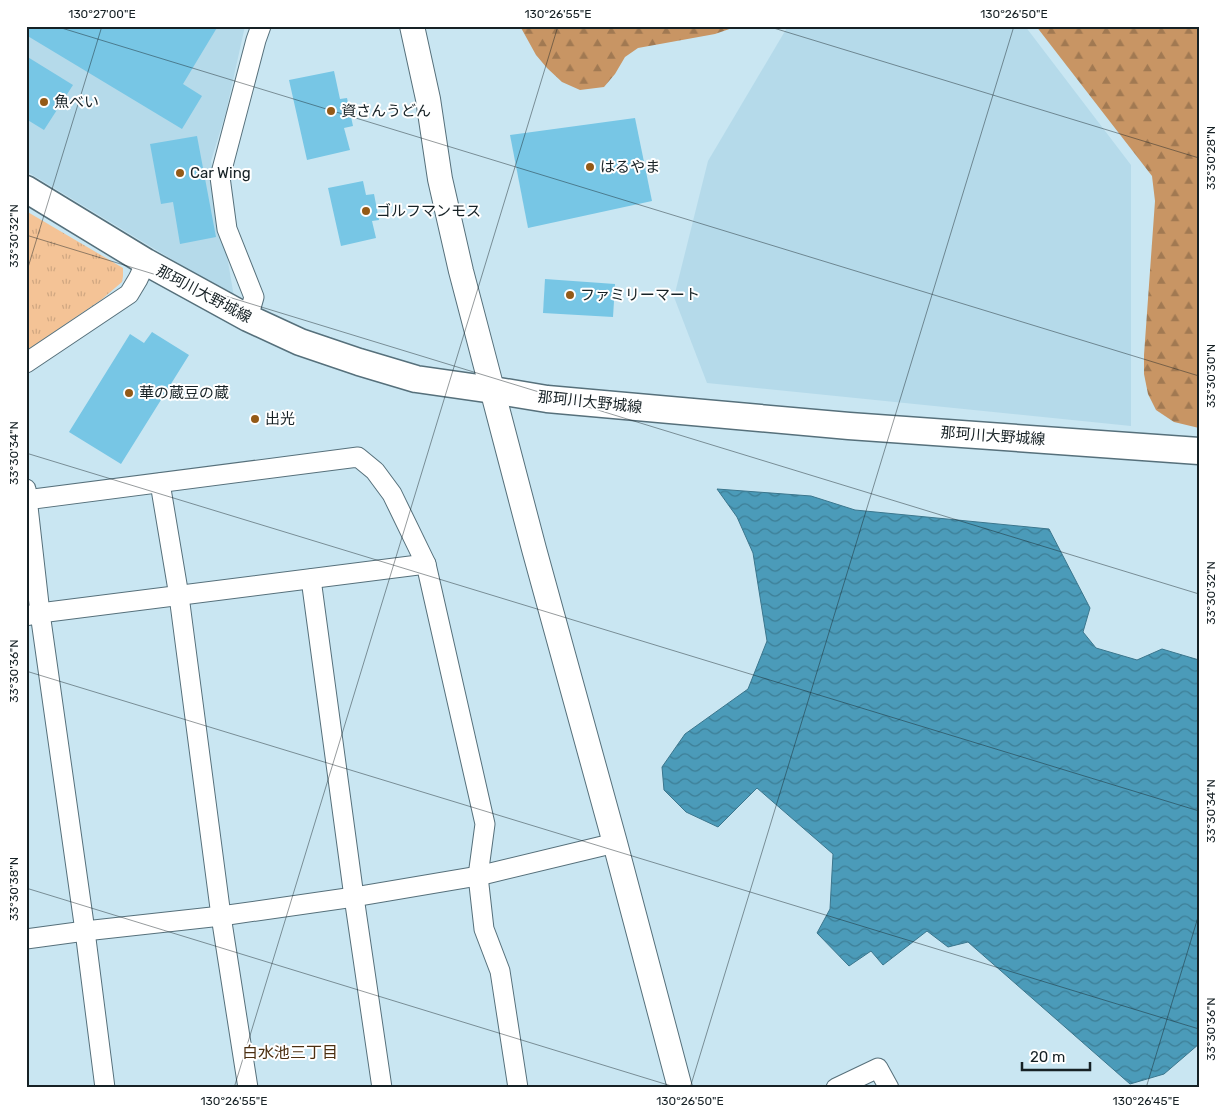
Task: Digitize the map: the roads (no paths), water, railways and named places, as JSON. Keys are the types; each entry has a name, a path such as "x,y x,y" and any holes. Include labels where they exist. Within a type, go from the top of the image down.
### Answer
{"main road":[{"name":"那珂川大野城線","path":"26,189 146,262 248,318 300,342 416,379 547,399 848,426 1199,451"}],"street":[{"path":"248,318 254,297 227,229 220,177 261,26"},
{"path":"412,26 428,99 442,188 461,271 680,1088"},
{"path":"26,363 129,294 146,262"},
{"path":"105,1088 85,931 33,615 27,496 160,483 358,457 375,470 392,494 426,564 485,824 478,876 484,928 500,971 518,1088"},
{"path":"160,483 178,596 221,916 248,1088"},
{"path":"33,615 426,564"},
{"path":"311,579 382,1088"},
{"path":"26,939 221,916 354,897 478,876 615,843"},
{"path":"836,1088 878,1068 888,1088"}],"water":[{"path":"717,489 811,496 855,510 1049,529 1090,608 1083,632 1096,648 1137,660 1162,649 1199,660 1199,1044 1164,1074 1130,1084 968,942 948,947 927,931 883,965 871,951 849,966 817,933 830,909 833,854 757,788 718,827 686,812 664,790 662,767 685,734 748,689 767,641 753,553 737,517"}],"place":[{"name":"魚べい","path":"44,102"},
{"name":"資さんうどん","path":"331,111"},
{"name":"はるやま","path":"590,167"},
{"name":"Car Wing","path":"180,173"},
{"name":"ゴルフマンモス","path":"366,211"},
{"name":"ファミリーマート","path":"570,295"},
{"name":"華の蔵豆の蔵","path":"129,393"},
{"name":"出光","path":"255,419"}],"district":[{"name":"白水池三丁目","path":"290,1052"}]}
